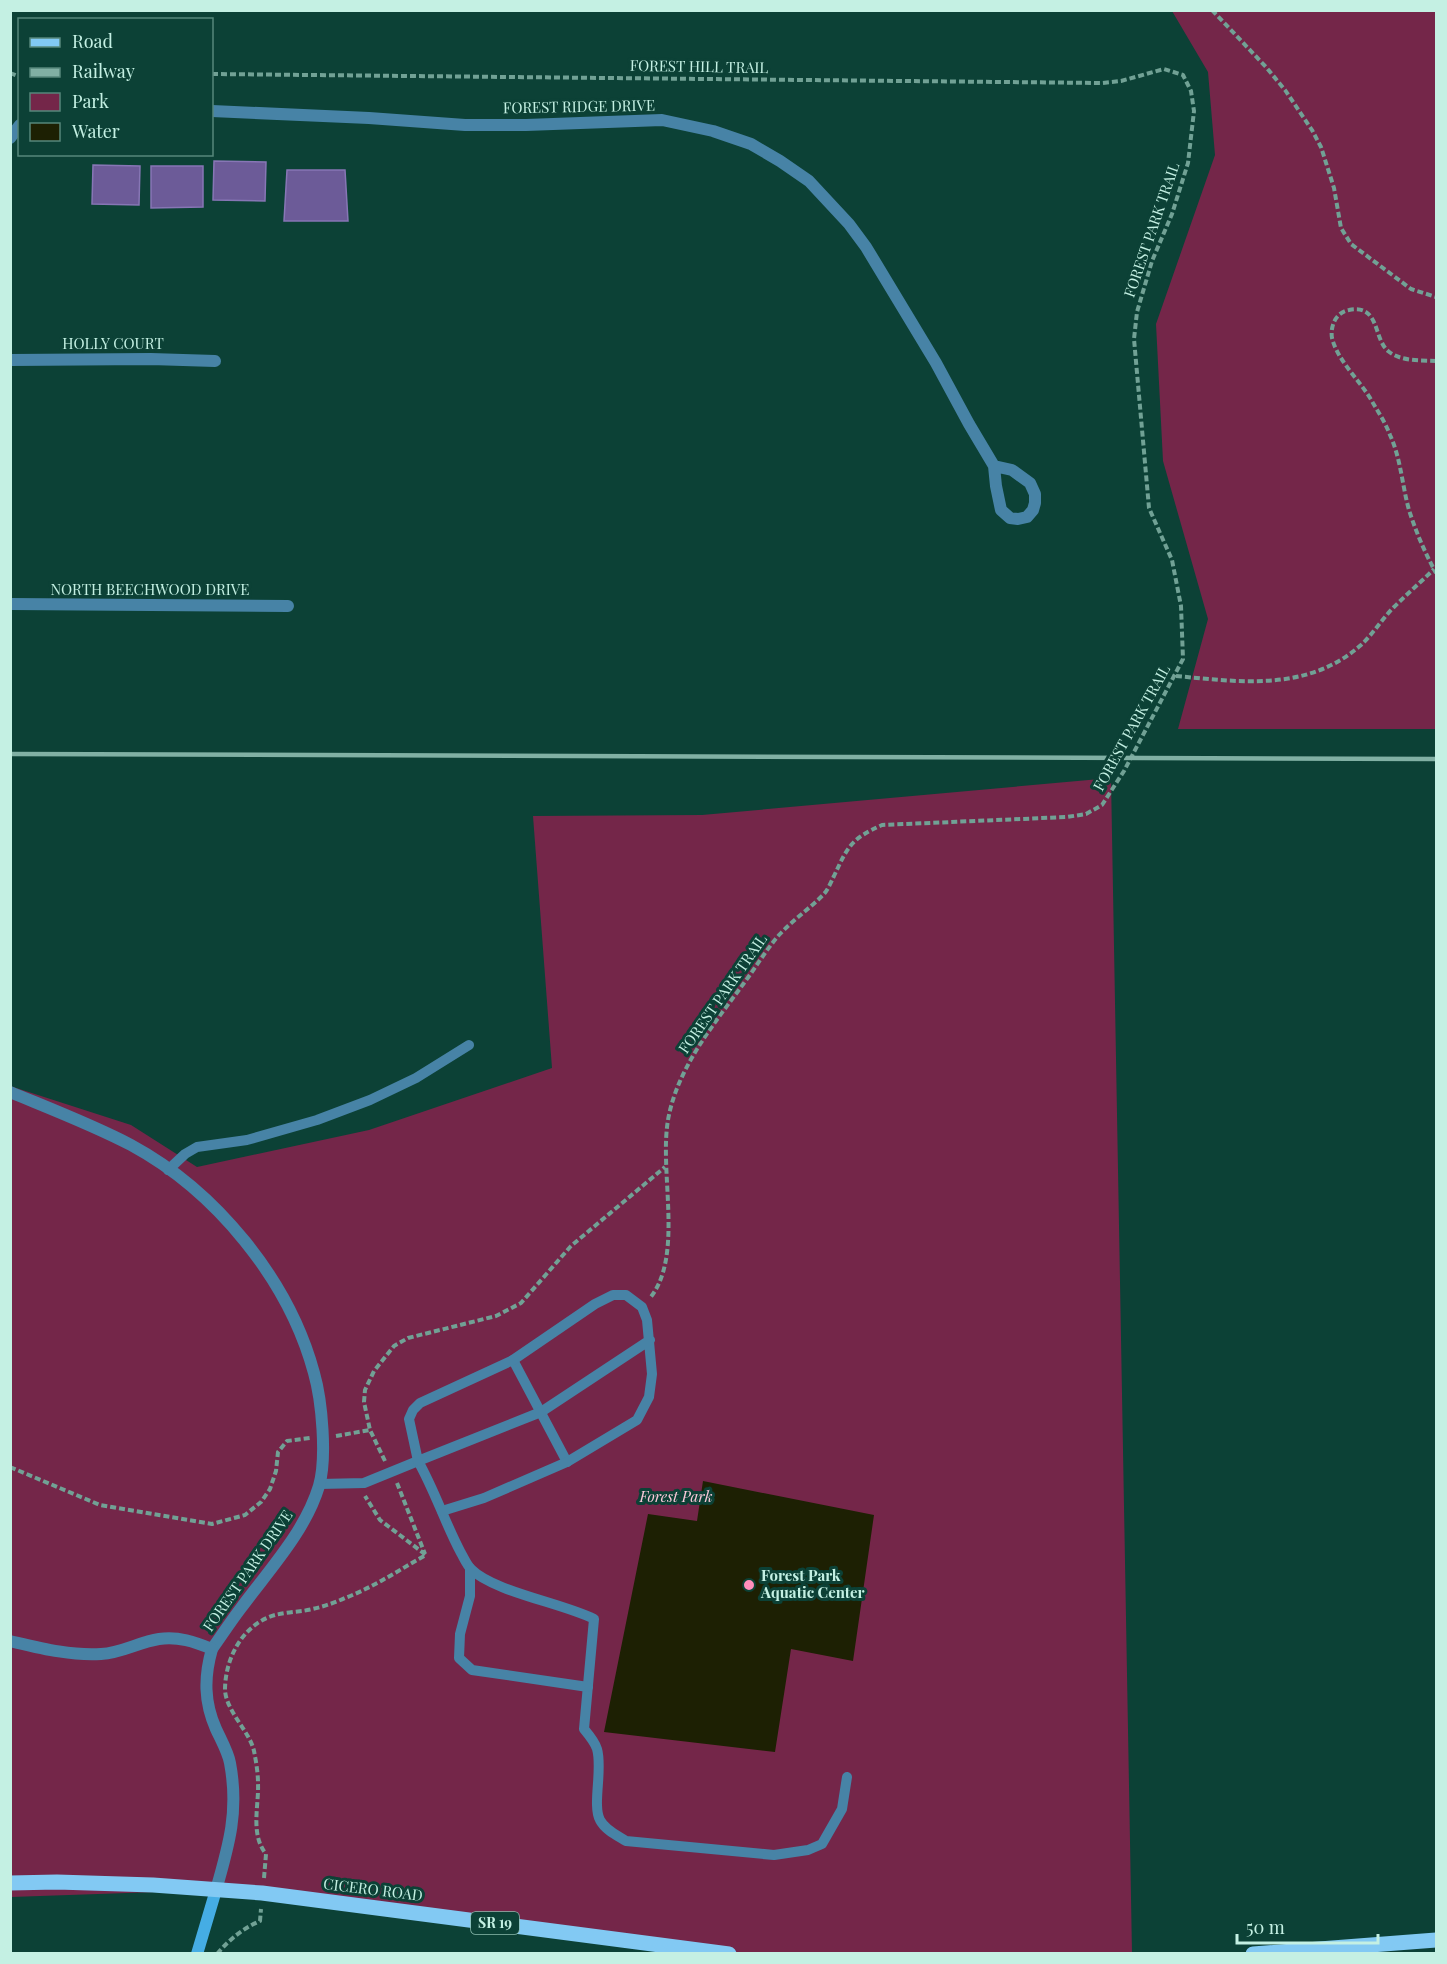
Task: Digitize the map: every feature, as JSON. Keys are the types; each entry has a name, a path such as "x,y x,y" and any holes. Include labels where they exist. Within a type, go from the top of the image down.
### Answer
{"main road":[{"name":"CICERO ROAD","path":"10,1883 93,1883 262,1893 729,1953"},
{"path":"197,1953 216,1890"},
{"path":"1253,1953 1437,1940"}],"street":[{"name":"FOREST RIDGE DRIVE","path":"213,111 465,124 526,125 662,120 713,131 751,144 780,160 809,181 849,224 866,247 936,363 994,466 1001,510 1010,518 1027,517 1035,503 1035,494 1030,483 1012,470 994,466"},
{"name":"HOLLY COURT","path":"10,360 215,361"},
{"name":"NORTH BEECHWOOD DRIVE","path":"10,604 288,606"},
{"name":"FOREST PARK DRIVE","path":"10,1092 132,1146 194,1190 230,1224 255,1253 272,1278 309,1355 318,1386 322,1412 320,1485 286,1548 212,1649 206,1668 206,1692 210,1715 230,1760 234,1805 231,1842 216,1890"},
{"path":"10,1641 54,1651 85,1654 119,1651 157,1639 169,1638 180,1638 212,1649"}],"lane":[{"path":"168,1170 185,1154 197,1147 247,1140 317,1120 370,1100 416,1078 470,1045"},
{"path":"442,1511 484,1498 567,1462 638,1420 649,1397 652,1374 650,1340 642,1307 626,1295 613,1295 595,1304 513,1360 420,1403 413,1410 410,1419 418,1461 430,1483 453,1538 470,1568 491,1582 594,1619 584,1729 597,1746 600,1765 597,1810 600,1821 626,1841 774,1855 808,1850 822,1844 842,1809 847,1777"},
{"path":"320,1485 364,1483 541,1412 650,1340"},
{"path":"513,1360 567,1462"},
{"path":"470,1568 470,1596 460,1634 459,1658 472,1670 588,1687"}],"path":[{"path":"1212,10 1266,67 1312,130 1321,147 1334,188 1341,228 1351,244 1411,289 1437,297"},
{"name":"FOREST HILL TRAIL","path":"213,74 1102,83 1121,81 1164,69 1183,75"},
{"name":"FOREST PARK TRAIL","path":"650,1298 659,1287 667,1250 668,1209 665,1167 668,1120 681,1079 708,1032 778,936 807,907 825,894 846,850 859,836 882,825 1067,817 1086,814 1102,805 1124,771 1176,676 1183,659 1180,606 1172,560 1149,508 1134,339 1137,312 1152,261 1172,214 1188,163 1194,111 1191,91 1183,75"},
{"path":"1176,676 1247,683 1292,679 1331,667 1361,645 1393,608 1436,571 1427,557 1409,509 1400,465 1390,436 1372,401 1336,350 1332,328 1338,315 1344,311 1357,309 1365,311 1374,321 1388,352 1412,360 1437,361"},
{"path":"426,1555 399,1486 390,1473 370,1431 364,1402 365,1390 375,1371 394,1346 408,1338 496,1316 521,1303 571,1246 665,1167"},
{"path":"10,1467 100,1505 212,1524 245,1515 261,1502 270,1489 276,1471 278,1452 287,1441 370,1431"},
{"path":"364,1483 365,1498 380,1520 426,1555"},
{"path":"217,1953 246,1927 260,1922 266,1854 257,1832 258,1783 254,1749 225,1692 230,1659 236,1646 246,1633 273,1615 305,1610 343,1599 362,1591 426,1555"}],"green space":[{"path":"1172,11 1436,11 1436,729 1178,729 1208,619 1163,461 1156,324 1215,155 1208,72"},
{"name":"Forest Park","path":"1111,778 1132,1953 726,1954 214,1890 11,1897 10,1086 131,1125 197,1167 369,1130 552,1068 533,816 702,815"}],"water":[{"name":"Forest Park Aquatic Center","path":"703,1481 874,1515 853,1661 791,1649 775,1752 604,1732 648,1514 697,1521"}],"building":[{"path":"214,161 266,162 265,201 213,200"},
{"path":"93,165 140,166 139,205 92,204"},
{"path":"151,166 203,166 203,207 151,208"},
{"path":"287,170 345,170 348,221 284,221"}],"railway":[{"path":"10,754 1436,759"}],"place":[{"name":"Forest Park Aquatic Center","path":"749,1585"}]}
